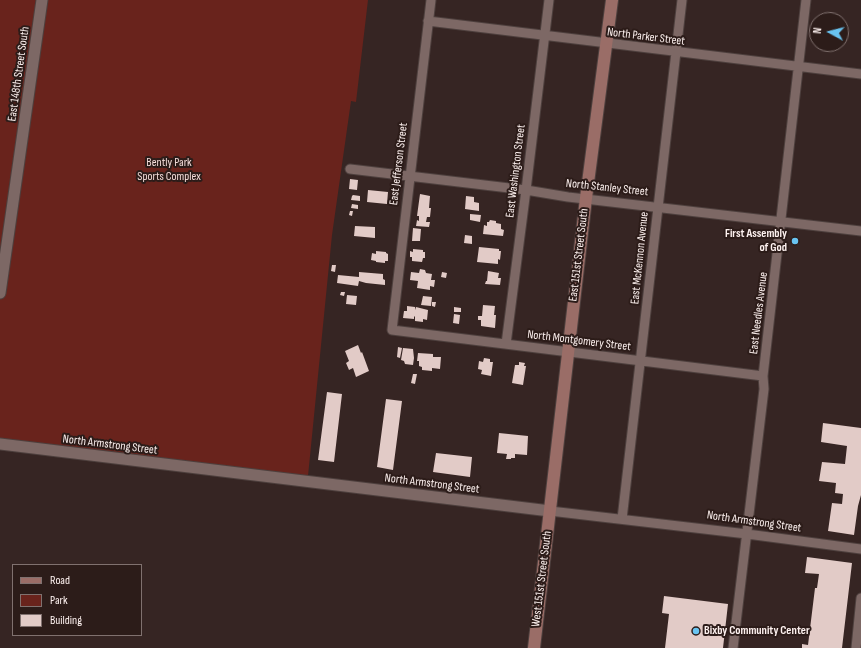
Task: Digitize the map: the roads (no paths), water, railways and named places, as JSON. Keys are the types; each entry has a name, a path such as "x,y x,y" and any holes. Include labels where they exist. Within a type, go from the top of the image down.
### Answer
{"main road":[{"name":"East 151st Street South","path":"550,511 586,198 612,0"},
{"name":"West 151st Street South","path":"534,648 550,511"}],"street":[{"name":"East 148th Street South","path":"0,294 42,0"},
{"name":"East Jefferson Street","path":"392,330 431,0"},
{"name":"East Washington Street","path":"506,344 549,0"},
{"name":"East McKennon Avenue","path":"622,519 682,0"},
{"name":"East Needles Avenue","path":"734,648 764,389 763,376 782,222 806,0"},
{"name":"North Parker Street","path":"428,21 676,53 861,74"},
{"name":"North Stanley Street","path":"350,170 782,222 861,230"},
{"name":"North Montgomery Street","path":"392,330 763,376"},
{"name":"North Armstrong Street","path":"0,444 861,549"},
{"path":"856,648 861,598"}],"place":[{"name":"First Assembly of God","path":"795,241"},
{"name":"Bixby Community Center","path":"696,631"}],"park label":[{"name":"Bently Park Sports Complex","path":"169,170"}]}
